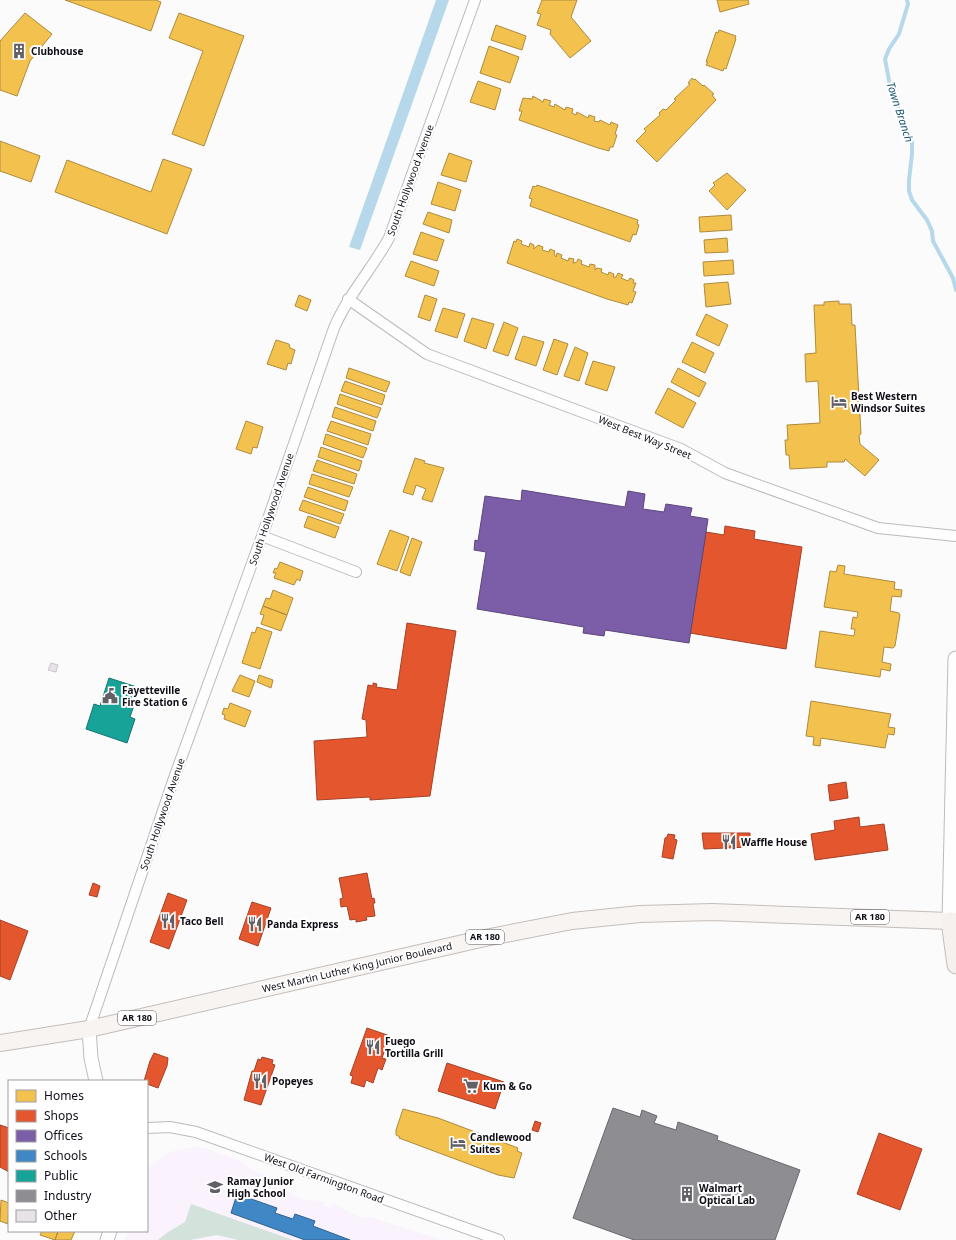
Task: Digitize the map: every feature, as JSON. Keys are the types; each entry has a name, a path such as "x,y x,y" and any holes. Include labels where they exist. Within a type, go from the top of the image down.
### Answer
{"highway":[{"path":"953,922 956,964"}],"main road":[{"path":"953,922 956,660"},
{"name":"West Martin Luther King Junior Boulevard","path":"0,1044 89,1029 485,938 572,921 640,914 712,912 953,922"}],"street":[{"name":"South Hollywood Avenue","path":"89,1029 174,778 262,536 334,328 348,299 378,258 389,238 474,0"},
{"name":"West Best Way Street","path":"348,299 427,354 680,449 725,473 878,528 956,536"},
{"path":"262,536 356,572"},
{"path":"89,1029 91,1058 96,1080"},
{"name":"West Old Farmington Road","path":"148,1128 170,1127 196,1132 499,1240"}],"shaded area":[{"name":"Ramay Junior High School","path":"195,1147 204,1148 241,1161 254,1171 272,1178 296,1197 304,1200 324,1201 323,1205 331,1208 333,1203 359,1217 370,1217 443,1240 125,1240 128,1232 148,1232 148,1168 165,1154"},
{"path":"191,1204 293,1240 238,1240 217,1235 190,1240 158,1240 185,1222"}],"water":[{"path":"436,0 449,0 360,250 349,247"}],"building: Homes":[{"path":"65,0 156,0 161,2 151,31"},
{"path":"542,0 577,0 571,17 591,41 570,58 550,34 551,30 537,25 541,14 537,13"},
{"path":"717,0 748,0 749,4 720,12"},
{"name":"Clubhouse","path":"25,13 52,34 30,61 17,96 0,90 0,41"},
{"path":"179,13 244,36 204,146 172,134 203,51 169,38"},
{"path":"496,25 526,36 522,50 491,40"},
{"path":"719,30 736,36 726,69 724,68 723,71 706,65 716,32 718,33"},
{"path":"489,46 519,57 510,83 480,73"},
{"path":"692,78 703,86 704,85 714,94 712,95 716,100 657,162 636,141 646,131 644,129 660,115 659,113 663,109 666,110 676,100 674,99 690,84 688,83"},
{"path":"478,81 501,89 495,110 470,102"},
{"path":"533,96 543,102 544,99 551,101 549,105 554,107 555,104 565,110 566,107 573,109 572,113 576,115 577,112 588,118 589,115 595,117 594,121 599,122 600,120 610,125 611,122 618,125 615,134 617,135 613,147 610,147 609,151 598,148 519,120 522,111 519,111 523,98 532,99"},
{"path":"0,141 40,156 31,182 0,171"},
{"path":"449,153 472,161 466,182 441,175"},
{"path":"163,159 192,169 167,234 55,192 67,160 151,192"},
{"path":"727,173 746,190 727,210 709,191 715,185 713,183"},
{"path":"438,182 461,190 455,211 431,204"},
{"path":"537,185 638,220 637,224 639,225 636,235 633,234 630,242 530,206 532,199 529,198 533,186 536,187"},
{"path":"428,212 452,220 449,233 423,224"},
{"path":"731,215 732,230 700,232 699,217"},
{"path":"421,232 444,240 437,261 413,254"},
{"path":"727,238 728,252 705,253 704,240"},
{"path":"517,239 522,241 521,244 529,247 530,243 534,245 534,249 538,245 543,247 542,250 549,252 550,249 555,251 554,254 556,257 557,253 562,255 561,258 568,261 569,258 574,259 573,263 577,262 578,259 582,261 581,264 589,267 590,264 595,265 595,270 597,268 602,269 601,272 608,275 609,272 614,274 613,277 616,277 618,273 623,275 621,278 628,281 630,278 634,280 633,283 636,283 633,291 636,292 632,303 629,302 628,305 607,299 507,263 514,241 516,242"},
{"path":"733,260 734,274 704,276 703,262"},
{"path":"411,261 439,271 434,286 405,276"},
{"path":"728,282 731,304 706,307 704,284"},
{"path":"299,295 311,300 307,311 295,306"},
{"path":"425,295 437,299 430,321 418,317"},
{"name":"Best Western Windsor Suites","path":"839,301 839,304 851,304 852,325 855,325 861,434 859,435 860,444 879,460 865,476 845,459 844,462 827,462 827,467 790,469 789,455 786,455 785,440 788,440 787,425 820,423 818,381 806,382 805,354 816,353 814,305 824,305 824,302"},
{"path":"443,308 465,314 457,338 435,331"},
{"path":"706,314 728,325 719,346 696,335"},
{"path":"472,318 494,324 486,349 464,341"},
{"path":"504,322 518,328 508,356 493,351"},
{"path":"523,336 544,342 536,366 515,359"},
{"path":"554,339 568,344 557,375 543,370"},
{"path":"276,340 289,344 290,348 295,350 291,364 288,363 286,370 267,364"},
{"path":"692,342 714,353 705,373 682,362"},
{"path":"575,347 588,353 579,381 564,376"},
{"path":"593,361 615,367 607,391 585,384"},
{"path":"349,368 390,382 386,392 346,378"},
{"path":"678,368 706,383 699,397 671,382"},
{"path":"345,381 385,395 382,405 341,391"},
{"path":"668,388 696,403 683,428 655,413"},
{"path":"340,394 381,408 377,418 337,404"},
{"path":"335,407 376,421 373,431 332,417"},
{"path":"246,421 263,427 257,448 253,447 251,454 236,449"},
{"path":"331,421 371,434 368,445 327,431"},
{"path":"326,434 367,448 363,458 323,444"},
{"path":"321,447 362,461 359,471 318,457"},
{"path":"415,458 425,461 424,463 444,468 432,502 422,499 426,489 416,485 413,495 403,492"},
{"path":"317,460 357,474 354,484 313,471"},
{"path":"312,474 353,487 349,497 309,484"},
{"path":"308,487 348,501 345,511 304,497"},
{"path":"303,500 344,514 340,524 299,510"},
{"path":"308,516 339,527 335,538 304,527"},
{"path":"390,530 409,537 397,571 377,564"},
{"path":"412,538 422,542 410,576 400,572"},
{"path":"280,562 303,571 300,581 297,579 294,585 274,578 276,573 273,573 275,568 277,569"},
{"path":"838,565 845,566 844,574 895,582 894,589 902,590 901,597 892,596 890,611 899,613 900,615 895,646 893,648 884,647 882,662 891,664 890,671 881,669 880,677 815,667 820,631 854,636 855,629 851,629 853,617 857,618 858,612 824,607 830,571 836,572"},
{"path":"273,590 293,598 287,615 263,606 266,598 270,599"},
{"path":"263,606 287,615 281,631 261,624 264,615 260,614"},
{"path":"257,627 272,632 260,669 242,663 252,632 255,633"},
{"path":"240,675 255,681 249,697 232,691"},
{"path":"259,675 273,680 271,688 257,682"},
{"path":"811,701 891,714 888,727 895,728 894,735 888,734 885,748 821,738 820,746 813,745 814,737 806,736"},
{"path":"230,703 251,711 245,727 224,719 225,715 222,714 224,708 228,709"},
{"name":"Candlewood Suites","path":"403,1109 438,1118 518,1148 517,1151 522,1153 514,1178 498,1175 399,1138 400,1137 396,1135 396,1130"},
{"path":"1,1200 8,1203 8,1224 0,1221"},
{"path":"42,1232 58,1232 55,1240 40,1235"},
{"path":"58,1232 75,1232 71,1240 55,1240"}],"building: Shops":[{"path":"725,526 755,531 754,539 802,547 786,649 690,633 706,532 724,535"},
{"path":"407,623 456,631 430,796 370,800 370,797 317,800 314,741 367,737 366,720 362,719 368,685 373,686 373,683 377,684 376,687 397,690"},
{"path":"846,782 848,798 830,801 828,785"},
{"path":"859,817 860,827 884,824 888,850 815,860 811,834 835,830 834,821"},
{"name":"Waffle House","path":"702,833 750,833 750,839 755,839 755,844 749,844 749,847 704,849"},
{"path":"668,834 675,835 674,839 677,840 673,859 662,857 665,838"},
{"path":"367,873 372,899 374,898 375,903 373,903 375,916 366,917 367,920 356,922 356,919 350,920 347,906 341,907 340,899 343,898 339,878"},
{"path":"93,883 100,886 97,897 89,895"},
{"name":"Taco Bell","path":"168,893 187,900 169,949 150,942"},
{"name":"Panda Express","path":"252,902 271,908 258,946 239,939"},
{"path":"0,920 28,931 10,980 0,976"},
{"name":"Fuego Tortilla Grill","path":"367,1028 390,1036 382,1058 386,1059 382,1070 378,1068 373,1083 366,1080 364,1087 351,1083 353,1076 350,1075"},
{"path":"154,1053 168,1058 167,1066 158,1088 148,1084 148,1080 144,1080"},
{"name":"Popeyes","path":"262,1057 273,1060 272,1064 275,1065 261,1105 244,1100 252,1071 254,1071 258,1059 261,1060"},
{"name":"Kum & Go","path":"447,1063 504,1082 495,1109 438,1091"},
{"path":"535,1121 541,1123 538,1132 532,1130"},
{"path":"0,1125 8,1128 8,1171 0,1167"},
{"path":"879,1133 922,1149 900,1210 857,1194"}],"building: Offices":[{"path":"522,490 625,507 628,491 645,494 643,509 664,512 666,504 692,508 690,516 708,519 689,643 605,630 604,636 583,633 584,627 477,609 486,552 474,550 475,540 478,541 485,496 521,501"}],"building: Schools":[{"path":"237,1194 277,1208 275,1213 293,1219 295,1214 315,1221 313,1226 350,1240 305,1240 231,1213"}],"building: Public":[{"path":"109,678 140,688 130,717 135,719 127,743 86,729 94,704 100,706"}],"building: Industry":[{"name":"Walmart Optical Lab","path":"613,1108 640,1117 642,1110 657,1116 654,1123 676,1130 678,1122 718,1136 717,1140 800,1170 775,1240 634,1240 573,1218"}],"building: Other":[{"path":"51,663 58,665 56,672 48,670"}],"waterway":[{"name":"Town Branch","path":"907,0 908,4 899,34 889,49 885,59 891,91 912,142 909,191 912,200 927,220 932,231 933,241 953,278 956,290"}],"place":[{"name":"Clubhouse","path":"19,51"},
{"name":"Best Western Windsor Suites","path":"839,402"},
{"name":"Fayetteville Fire Station 6","path":"110,696"},
{"name":"Waffle House","path":"729,842"},
{"name":"Taco Bell","path":"168,921"},
{"name":"Panda Express","path":"255,924"},
{"name":"Fuego Tortilla Grill","path":"373,1047"},
{"name":"Popeyes","path":"260,1081"},
{"name":"Kum & Go","path":"471,1086"},
{"name":"Candlewood Suites","path":"458,1143"},
{"name":"Ramay Junior High School","path":"215,1187"},
{"name":"Walmart Optical Lab","path":"687,1194"}]}
